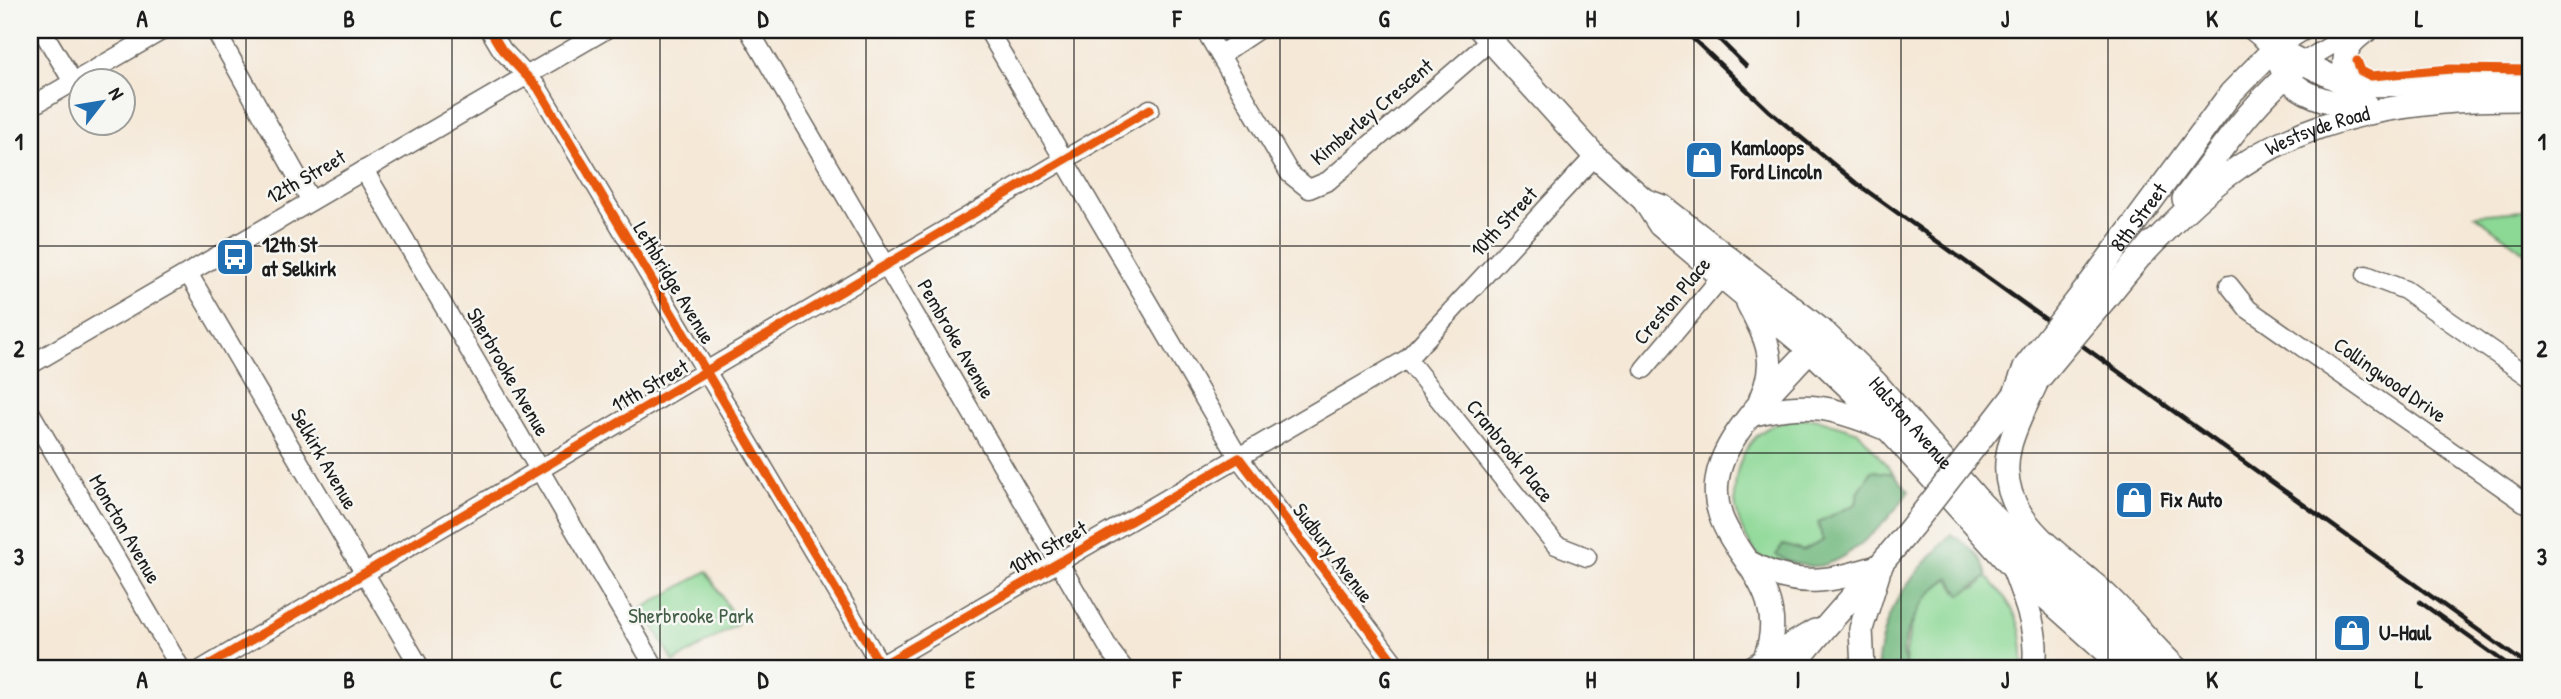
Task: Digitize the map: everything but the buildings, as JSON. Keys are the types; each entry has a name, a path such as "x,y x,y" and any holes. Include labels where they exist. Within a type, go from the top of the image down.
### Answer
{"main road":[{"path":"2367,30 2348,48 2345,68 2358,79 2379,86"},
{"name":"Halston Avenue","path":"1485,36 1595,156 1644,200 1660,226 1728,269 1818,342 1888,430 2014,569 2143,667"},
{"name":"Westsyde Road","path":"2274,49 2303,62 2330,79 2348,85 2531,83"},
{"path":"2274,49 2285,76 2321,100 2343,106 2418,103"},
{"name":"8th Street","path":"1791,669 1824,626 1881,566 2097,291 2231,93 2274,49"},
{"name":"8th Street","path":"2097,291 2143,254 2250,112 2285,76 2303,62"},
{"name":"Westsyde Road","path":"2143,254 2194,201 2260,155 2337,120 2418,103 2531,99"},
{"name":"Halston Avenue","path":"1728,269 1744,295 1876,383 1979,501 2143,667"},
{"path":"1744,295 1772,361 1768,383 1754,414"},
{"path":"1758,664 1771,643 1774,617 1763,585 1732,543 1720,517 1716,489 1720,465 1733,439 1818,342"},
{"path":"2031,374 2010,443 2006,468 2009,493 2022,521 2110,599 2176,669"},
{"path":"1754,414 1784,406 1812,405 1838,409 1888,430"},
{"path":"1749,563 1785,579 1806,582 1881,566 1861,629 1863,669"},
{"path":"2014,569 2034,622 2037,649 2034,669"},
{"name":"8th Street","path":"1758,664 1824,626"}],"street":[{"path":"42,30 66,70"},
{"path":"101,66 163,30"},
{"path":"215,30 311,201"},
{"name":"Lethbridge Avenue","path":"489,30 502,50 538,88 880,668"},
{"name":"12th Street","path":"30,365 605,30"},
{"name":"Pembroke Avenue","path":"749,30 1059,563 1124,669"},
{"name":"Sudbury Avenue","path":"988,30 1239,458 1399,669"},
{"name":"Kimberley Crescent","path":"1205,30 1290,174 1309,189 1328,181 1485,36"},
{"path":"1220,55 1257,30"},
{"path":"2251,30 2274,49 2305,30"},
{"path":"2303,62 2357,30"},
{"path":"30,107 66,86"},
{"name":"11th Street","path":"202,669 1150,109"},
{"name":"10th Street","path":"880,668 1407,359 1595,156"},
{"name":"Sherbrooke Avenue","path":"364,170 656,669"},
{"name":"Creston Place","path":"1644,369 1728,269"},
{"name":"Selkirk Avenue","path":"188,273 421,669"},
{"path":"2366,275 2405,290 2531,378"},
{"name":"Collingwood Drive","path":"2229,285 2248,309 2531,505"},
{"name":"Cranbrook Place","path":"1407,359 1556,545 1587,557"},
{"name":"Moncton Avenue","path":"30,412 181,669"}],"green space":[{"path":"2531,210 2531,257 2475,215"},
{"path":"1814,418 1859,432 1894,474 1872,471 1859,491 1856,504 1818,522 1823,541 1803,551 1783,545 1777,555 1800,564 1766,560 1759,556 1746,537 1736,508 1736,476 1741,461 1758,435 1771,426"},
{"path":"1872,471 1894,474 1909,491 1891,515 1865,540 1836,560 1821,565 1807,566 1776,555 1783,545 1803,551 1823,541 1818,522 1856,504 1859,491"},
{"path":"1951,534 1979,557 1987,577 1961,595 1950,578 1941,584 1922,605 1907,633 1904,659 1908,669 1877,669 1885,626 1900,594"},
{"name":"Sherbrooke Park","path":"707,571 738,624 674,662 643,608"},
{"path":"1987,577 2005,598 2017,618 2022,641 2023,669 1908,669 1905,664 1912,626 1929,594 1950,578 1956,591 1977,587"}],"railway":[{"path":"1684,30 1769,111 1856,183 2531,668"},
{"path":"1710,30 1746,66"},
{"path":"2420,602 2514,669"}],"cycle path":[{"path":"490,30 502,50 538,88 881,666 1239,458 1399,669"},
{"path":"2357,61 2361,71 2371,76 2451,69 2531,70"},
{"path":"202,669 1150,109"}],"place":[{"name":"Kamloops Ford Lincoln","path":"1704,160"},
{"name":"12th St at Selkirk","path":"235,257"},
{"name":"Fix Auto","path":"2134,500"},
{"name":"U-Haul","path":"2352,633"}]}
